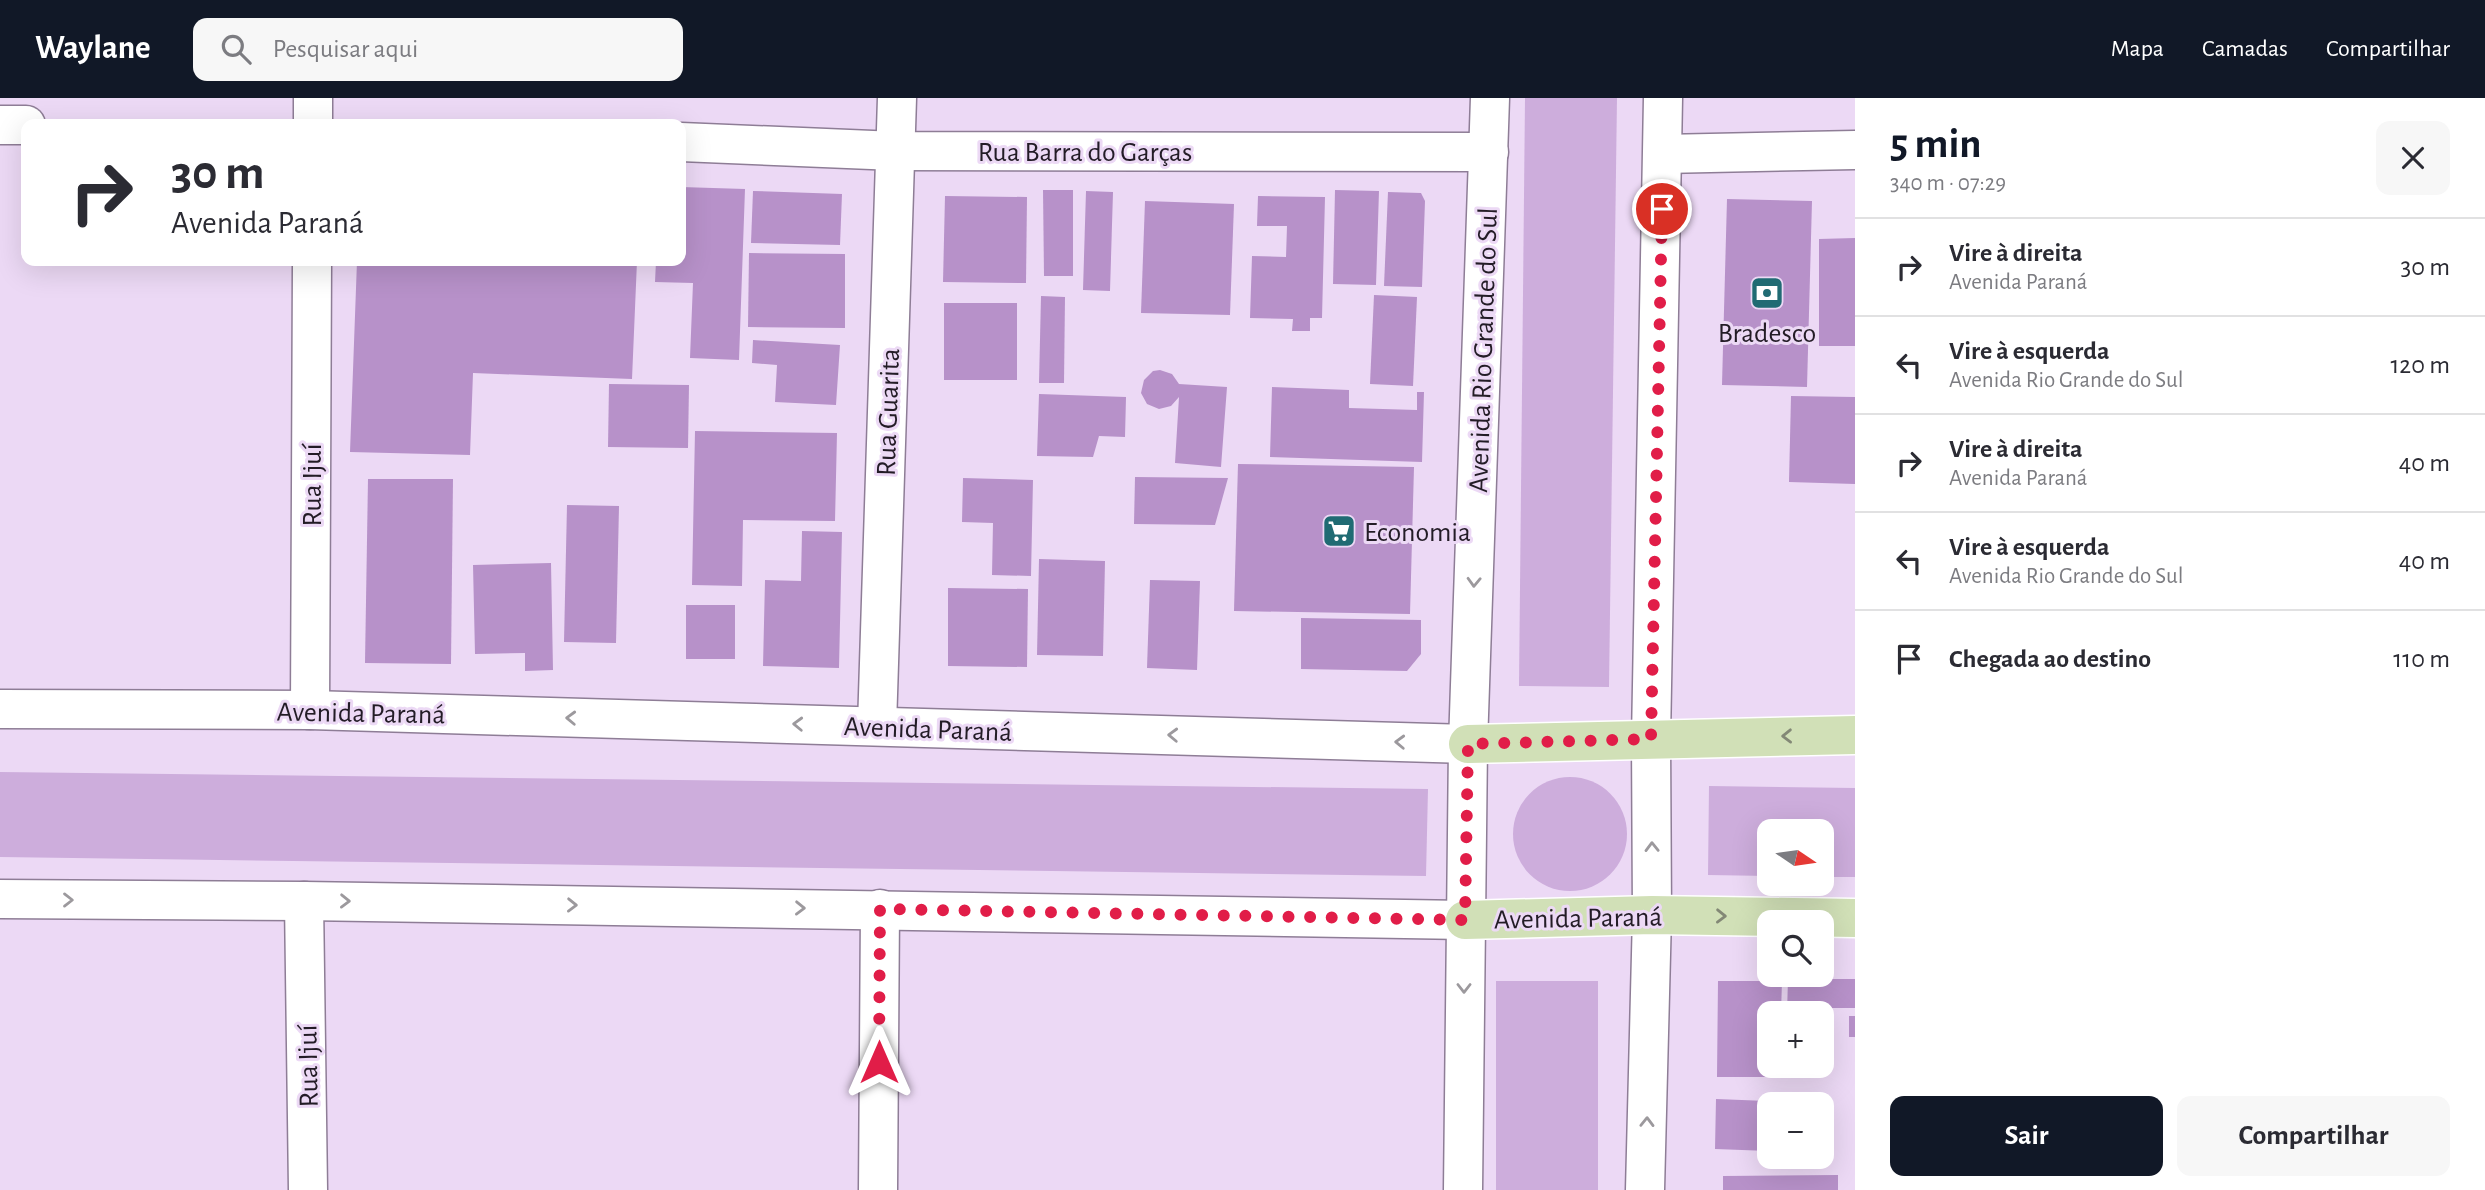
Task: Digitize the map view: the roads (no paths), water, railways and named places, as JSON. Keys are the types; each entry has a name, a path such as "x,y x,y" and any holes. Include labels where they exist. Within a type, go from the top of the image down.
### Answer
{"main road":[{"name":"Avenida Paraná","path":"1468,744 1855,735"},
{"name":"Avenida Paraná","path":"1465,920 1652,915 1855,918"}],"street":[{"path":"313,98 313,119"},
{"name":"Rua Guarita","path":"877,726 897,98"},
{"name":"Avenida Rio Grande do Sul","path":"1463,1190 1468,744 1490,98"},
{"path":"1645,1190 1652,915 1651,739 1663,98"},
{"path":"0,125 21,125"},
{"name":"Rua Barra do Garças","path":"686,142 896,151 1489,152"},
{"path":"1663,154 1855,150"},
{"name":"Rua Ijuí","path":"310,710 312,266"},
{"name":"Avenida Paraná","path":"0,709 310,710 1468,744"},
{"name":"Avenida Paraná","path":"0,900 304,901 1465,920"},
{"name":"Rua Ijuí","path":"304,901 308,1190"},
{"path":"878,1190 880,909"}],"place":[{"name":"Bradesco","path":"1767,293"},
{"name":"Economia","path":"1339,531"}]}
